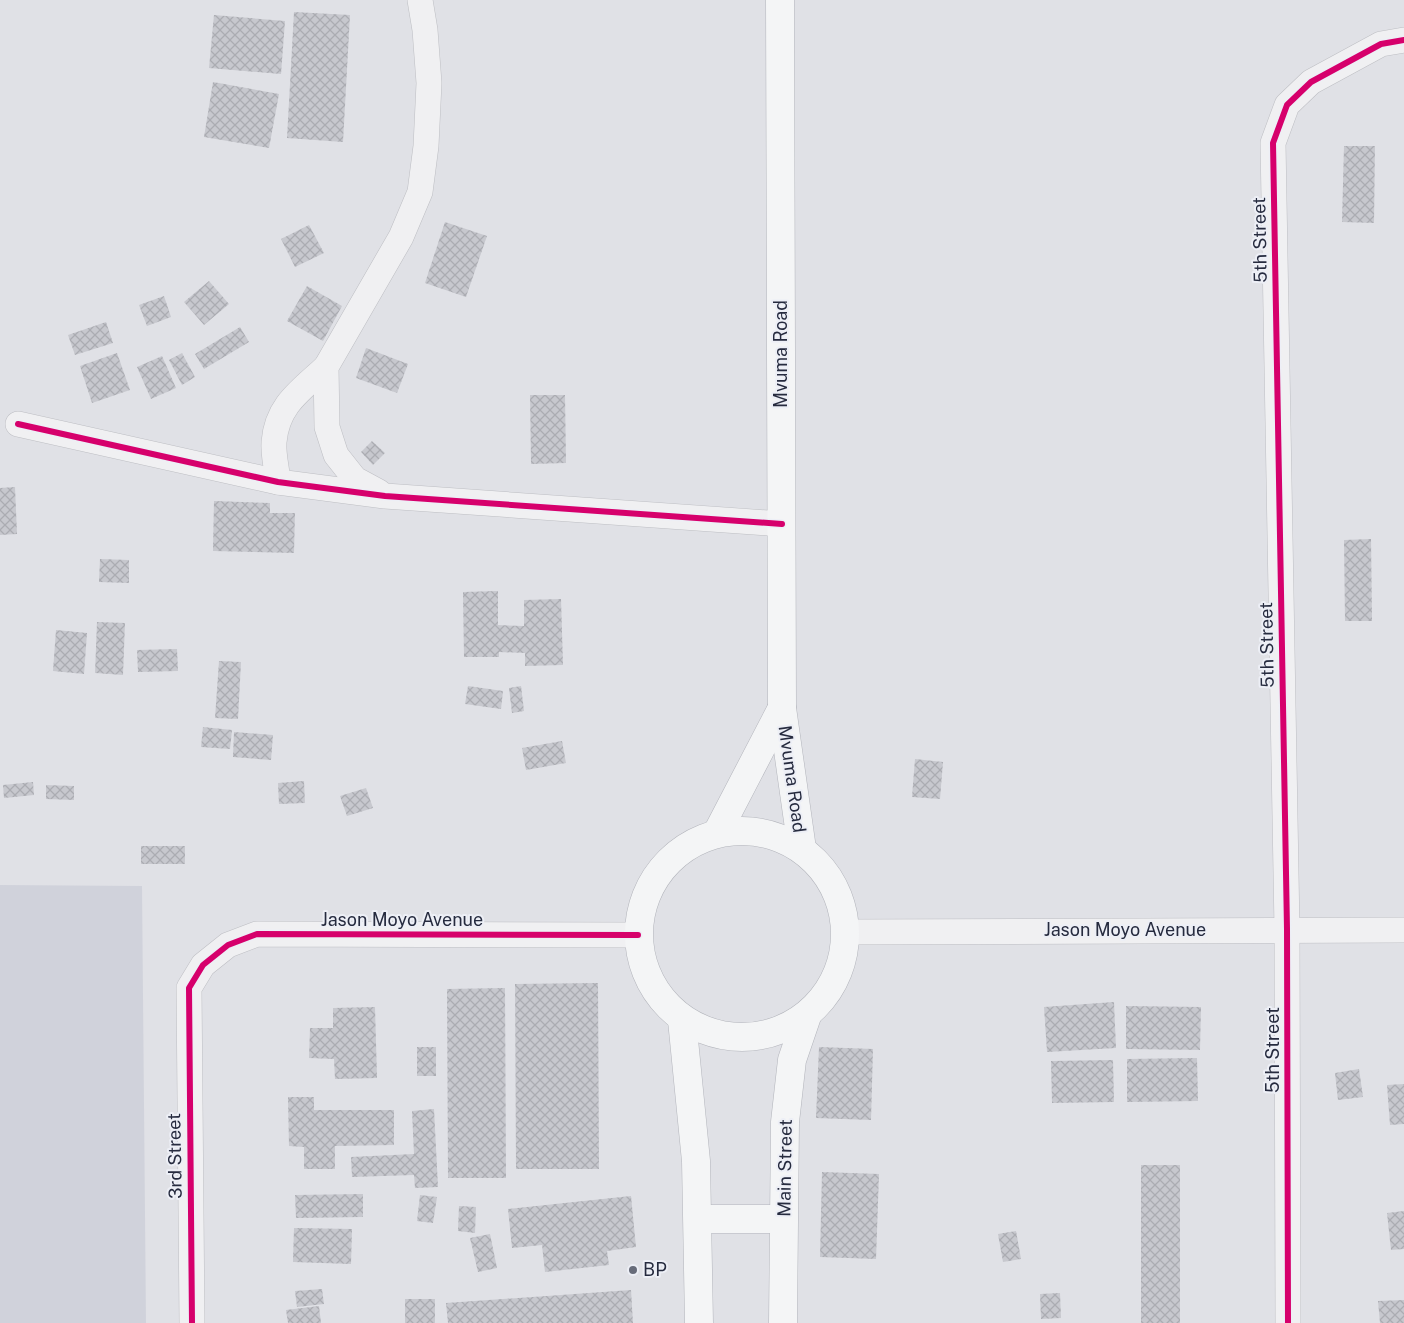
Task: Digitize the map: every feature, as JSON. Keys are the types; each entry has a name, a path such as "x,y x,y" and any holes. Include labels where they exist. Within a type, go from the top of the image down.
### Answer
{"highway":[{"name":"Mvuma Road","path":"780,0 782,708 802,849"},
{"name":"Mvuma Road","path":"717,833 782,708"},
{"name":"Main Street","path":"746,830 776,836 802,849 825,872 840,900 846,932 842,964 828,992 807,1016 778,1032 746,1039 712,1034 682,1020 659,997 643,968 638,935 643,900 660,870 685,846 717,833 746,830"},
{"name":"Main Street","path":"783,1323 785,1122 792,1060 807,1016"},
{"path":"682,1020 696,1161 698,1323"},
{"path":"698,1219 783,1219"}],"street":[{"path":"278,482 274,444 277,422 288,402 326,367 401,236 420,192 426,146 429,83 425,30 420,0"},
{"name":"5th Street","path":"1288,1323 1287,929 1274,143 1287,105 1311,82 1380,44 1404,40"},
{"path":"326,367 327,427 336,455 355,479 385,496"},
{"path":"18,424 278,482 385,496 782,524"},
{"name":"Jason Moyo Avenue","path":"846,932 1404,930"},
{"name":"Jason Moyo Avenue","path":"188,988 203,965 228,945 257,934 638,935"},
{"name":"3rd Street","path":"188,988 192,1323"}],"shaded area":[{"path":"0,885 142,886 146,1323 0,1323"}],"building":[{"path":"294,12 350,15 343,142 287,138"},
{"path":"214,15 285,21 281,74 209,68"},
{"path":"213,82 279,94 269,148 204,137"},
{"path":"1344,146 1375,146 1374,223 1342,222"},
{"path":"445,222 487,236 466,297 425,283"},
{"path":"309,225 324,253 295,267 281,239"},
{"path":"209,281 229,304 204,325 184,302"},
{"path":"307,286 342,306 323,341 287,321"},
{"path":"164,296 171,317 147,326 139,305"},
{"path":"106,322 113,343 75,355 68,335"},
{"path":"240,327 249,342 204,369 195,354"},
{"path":"366,348 408,364 397,393 356,378"},
{"path":"117,353 130,390 92,403 80,366"},
{"path":"182,353 195,377 182,385 169,360"},
{"path":"162,356 176,388 151,399 137,367"},
{"path":"530,395 565,395 566,463 531,464"},
{"path":"372,441 385,453 373,465 361,452"},
{"path":"15,487 17,534 0,535 0,488"},
{"path":"214,501 270,503 270,513 295,513 294,553 213,551"},
{"path":"1371,539 1372,621 1345,621 1344,540"},
{"path":"100,559 129,560 129,583 99,582"},
{"path":"498,591 498,625 524,626 524,600 561,599 563,665 525,666 525,653 499,652 499,657 464,657 463,592"},
{"path":"97,622 125,623 123,675 95,673"},
{"path":"56,630 87,633 84,674 53,671"},
{"path":"177,649 178,671 138,672 137,650"},
{"path":"219,661 241,662 238,719 215,718"},
{"path":"468,686 503,691 501,709 465,704"},
{"path":"521,686 524,711 512,713 509,688"},
{"path":"203,727 232,730 230,749 201,747"},
{"path":"234,732 273,735 271,760 233,757"},
{"path":"562,741 566,763 526,770 522,748"},
{"path":"915,759 943,762 940,799 912,797"},
{"path":"304,781 305,803 279,804 278,783"},
{"path":"33,782 34,795 4,798 3,785"},
{"path":"46,785 74,786 74,800 46,799"},
{"path":"366,788 373,808 347,816 340,796"},
{"path":"141,846 185,846 185,864 141,864"},
{"path":"598,983 599,1169 516,1169 515,984"},
{"path":"505,988 506,1178 448,1178 447,989"},
{"path":"1114,1002 1116,1048 1047,1052 1044,1007"},
{"path":"1126,1006 1201,1007 1200,1050 1126,1049"},
{"path":"375,1007 377,1078 335,1079 334,1059 309,1058 310,1028 333,1028 333,1008"},
{"path":"417,1047 436,1047 436,1076 417,1076"},
{"path":"819,1047 873,1049 871,1120 816,1118"},
{"path":"1197,1058 1198,1101 1127,1102 1127,1059"},
{"path":"1113,1060 1114,1102 1052,1103 1051,1061"},
{"path":"1359,1069 1363,1097 1338,1100 1335,1073"},
{"path":"1404,1084 1404,1124 1390,1125 1387,1085"},
{"path":"288,1097 314,1097 314,1110 394,1110 394,1145 335,1146 335,1169 304,1169 304,1147 289,1146"},
{"path":"434,1109 438,1187 415,1188 414,1175 352,1177 351,1157 414,1154 412,1111"},
{"path":"1141,1165 1180,1165 1180,1323 1141,1323"},
{"path":"822,1172 879,1174 876,1259 820,1257"},
{"path":"363,1194 363,1217 296,1218 295,1195"},
{"path":"420,1195 437,1197 433,1223 417,1221"},
{"path":"631,1196 636,1247 607,1251 609,1265 545,1272 542,1245 512,1248 508,1209"},
{"path":"459,1206 476,1207 475,1233 458,1231"},
{"path":"1404,1211 1404,1249 1391,1250 1387,1213"},
{"path":"294,1228 352,1229 351,1264 293,1262"},
{"path":"1016,1231 1021,1259 1003,1262 998,1234"},
{"path":"490,1234 497,1268 478,1272 470,1238"},
{"path":"322,1289 324,1304 297,1307 295,1291"},
{"path":"631,1290 633,1323 448,1323 446,1303"},
{"path":"1060,1293 1061,1318 1041,1319 1040,1294"},
{"path":"405,1299 435,1299 435,1323 405,1323"},
{"path":"1404,1300 1404,1323 1380,1323 1378,1301"},
{"path":"319,1306 321,1323 288,1323 286,1310"}],"cycle path":[{"path":"1288,1323 1287,929 1273,143 1287,105 1311,82 1381,44 1404,40"},
{"path":"18,424 278,482 385,496 782,524"},
{"path":"192,1323 189,988 203,965 228,945 257,934 638,935"}],"place":[{"name":"BP","path":"633,1270"}]}
